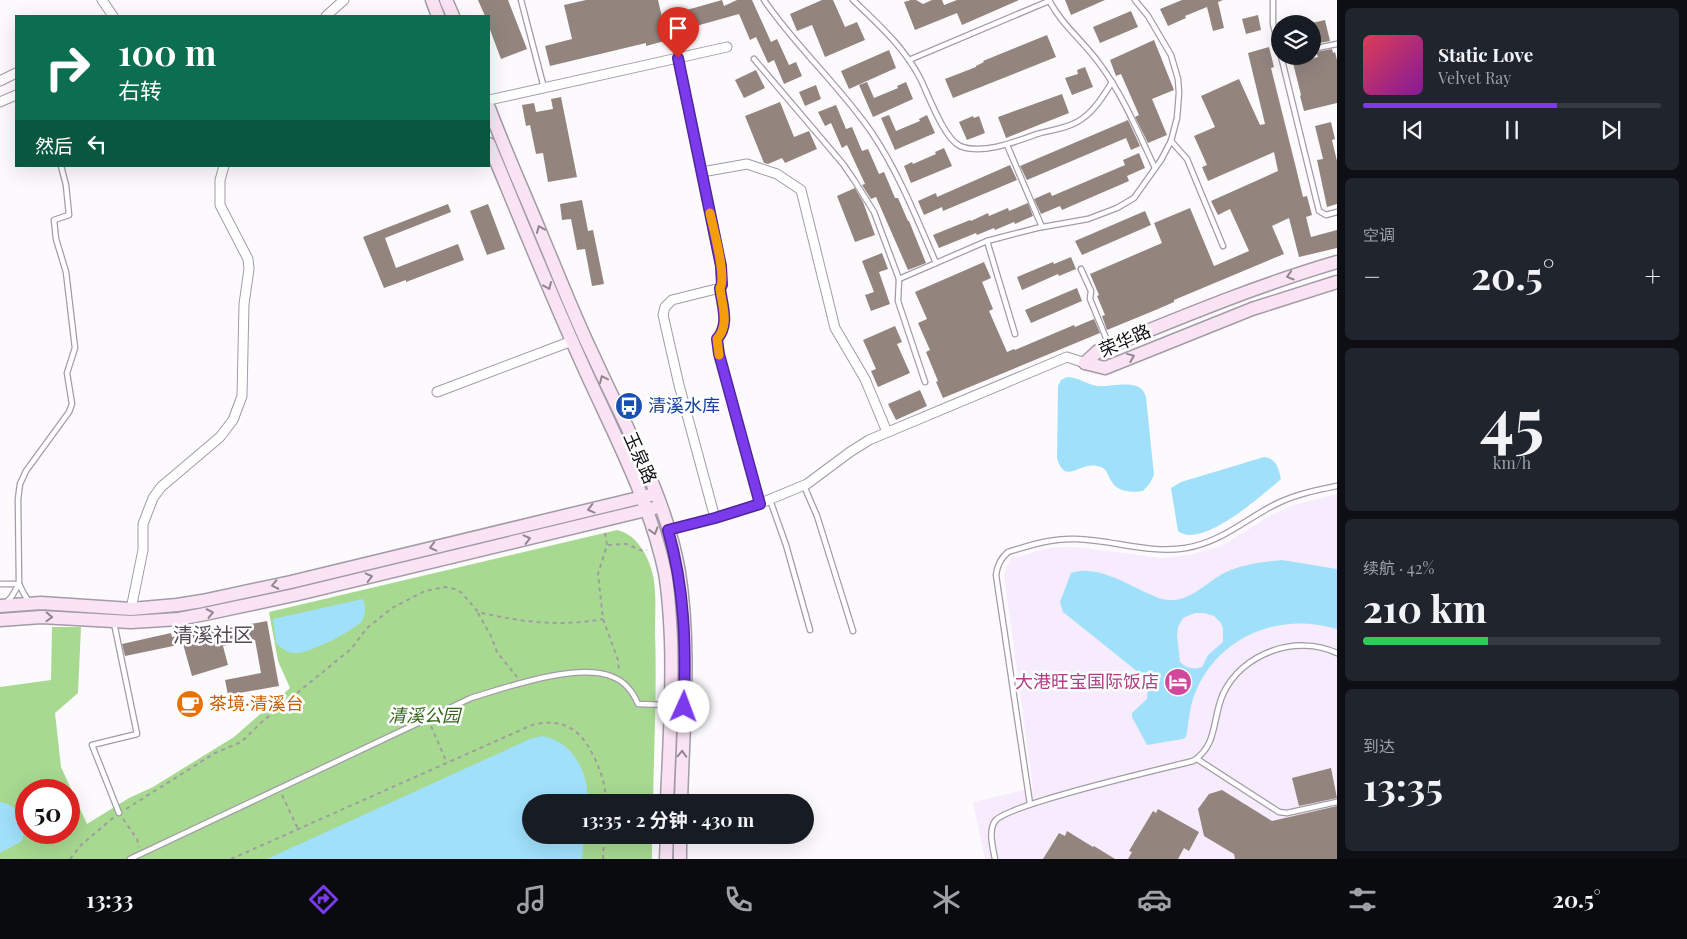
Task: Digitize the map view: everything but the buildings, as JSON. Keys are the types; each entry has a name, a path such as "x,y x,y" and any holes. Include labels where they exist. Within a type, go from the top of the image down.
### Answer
{"street":[{"path":"102,0 112,15"},
{"path":"327,15 344,0"},
{"path":"432,0 438,15"},
{"path":"446,0 453,15"},
{"path":"490,100 727,47"},
{"path":"678,58 721,266 722,285 720,288 672,300 665,307 663,315 678,385 715,518"},
{"path":"0,81 15,74"},
{"path":"0,102 15,95"},
{"name":"玉泉路","path":"490,110 592,354 656,494 668,530 679,572 684,626 685,689 681,794"},
{"name":"玉泉路","path":"490,148 572,341 642,497 659,548 665,574 670,618 668,794"},
{"path":"702,172 746,164 777,174 801,190 834,328 865,379 887,432"},
{"path":"131,609 143,550 143,524 153,498 161,487 220,437 233,420 242,396 244,304 249,269 248,259 243,246 220,206 220,180 224,167"},
{"name":"荣华路","path":"1084,364 1098,351 1245,291 1337,262"},
{"name":"荣华路","path":"1084,364 1105,368 1228,317 1337,282"},
{"path":"437,392 572,341"},
{"path":"668,530 760,504 804,486 869,440 1067,358 1084,364"},
{"path":"2,606 31,604 131,609 202,601 291,582 656,494"},
{"path":"0,620 41,617 114,622 153,621 205,614 294,595 660,506"},
{"path":"666,859 667,844"},
{"path":"680,844 680,859"}],"lane":[{"path":"521,0 544,88"},
{"path":"764,0 840,91 876,139 899,180 936,263"},
{"path":"853,0 895,41 909,60 919,76 948,136 960,146 970,149 1008,145 1078,122 1096,106 1112,82"},
{"path":"909,60 1049,0 1112,82 1130,114 1155,168"},
{"path":"899,279 988,241 1042,227 1088,219 1117,208 1134,198 1171,141 1179,106 1175,66 1167,46 1148,16 1135,0"},
{"path":"1273,0 1273,15"},
{"path":"1321,48 1337,44"},
{"path":"754,59 854,180 874,212 899,279 898,301 924,382"},
{"path":"1283,65 1319,211 1326,215 1337,212"},
{"path":"1171,141 1188,159 1223,246"},
{"path":"1008,145 1042,227"},
{"path":"31,604 19,584 18,499 20,484 26,471 69,412 72,404 67,373 75,348 64,264 56,239 54,220 69,215 68,198 61,167"},
{"path":"988,241 1015,334"},
{"path":"1081,269 1091,291 1090,299 1110,346"},
{"path":"720,288 725,320 723,331 717,339 719,354 760,504"},
{"path":"804,486 817,516 853,631"},
{"path":"1030,804 996,575 999,563 1005,555 1008,552 1044,541 1076,539 1162,550 1187,548 1225,536 1264,511 1290,498 1337,486"},
{"path":"770,500 786,545 810,630"},
{"path":"0,584 19,584"},
{"path":"2,606 12,596 19,584"},
{"path":"114,622 137,734 92,745 119,813"},
{"path":"995,859 992,832 994,823 1002,815 1030,804 1197,759 1204,753 1210,743 1216,714 1224,692 1237,674 1250,662 1276,649 1293,646 1311,646 1337,653"},
{"path":"130,859 471,698 522,683 580,672 599,673 620,680 630,690 638,704 670,705"},
{"path":"1197,759 1279,812 1287,813 1337,802"}],"path":[{"path":"603,520 607,545 598,574 603,619 618,660 620,680"},
{"path":"607,545 626,544 643,551 659,548"},
{"path":"70,859 81,845 119,813 214,753 241,742 264,720 351,649 368,628 392,608 425,592 445,588 462,593 478,612 492,636 497,652 522,683"},
{"path":"478,612 515,620 547,624 603,619"},
{"path":"428,718 447,763"},
{"path":"231,859 532,725 548,722 562,724 580,734 588,745 601,774 605,794"},
{"path":"278,788 298,829"},
{"path":"119,813 137,839 140,854"},
{"path":"603,859 604,844"}],"shaded area":[{"name":"大港旺宝国际饭店","path":"1337,494 1337,859 985,859 973,802 1033,788 1004,575 1006,567 1012,558 1060,547 1076,547 1161,558 1189,555 1215,548 1228,542 1268,517 1293,505"}],"green space":[{"name":"清溪公园","path":"617,530 624,532 635,540 647,558 655,586 656,674 653,794 522,794 522,844 652,844 652,859 0,859 0,687 51,680 52,627 81,627 78,693 55,713 61,767 66,779 15,779 15,844 80,844 80,809 87,824 129,798 153,787 234,737 290,688 278,661 269,612"}],"water":[{"path":"1067,377 1097,386 1131,385 1144,391 1154,475 1143,491 1131,492 1118,488 1101,467 1090,466 1068,472 1060,466 1057,458 1058,386 1061,380"},
{"path":"1264,457 1272,460 1279,471 1281,479 1273,486 1232,518 1216,527 1201,533 1188,535 1178,531 1171,488 1181,482"},
{"path":"1282,560 1337,569 1337,629 1315,624 1293,624 1272,627 1252,634 1234,644 1217,658 1204,675 1192,701 1186,737 1147,745 1132,717 1132,713 1147,699 1148,686 1143,676 1063,612 1060,602 1071,573 1090,571 1100,573 1158,598 1177,600 1192,594 1233,569","holes":["1195,613 1214,616 1221,623 1223,642 1208,655 1202,667 1190,668 1180,662 1178,627 1183,618"]},
{"path":"363,599 365,611 361,622 328,642 300,653 288,652 276,643 273,619"},
{"path":"542,736 553,739 571,752 582,770 587,794 522,794 522,844 583,844 582,859 267,859 530,739"},
{"path":"0,802 15,809 16,844 0,853"}],"slow traffic":[{"path":"710,213 721,266 722,285 720,288 725,320 723,331 717,339 719,355"}],"place":[{"name":"清溪水库","path":"629,406"},
{"name":"大港旺宝国际饭店","path":"1178,682"},
{"name":"茶境·清溪台","path":"190,704"}],"district":[{"name":"清溪社区","path":"213,635"}],"route":[{"path":"678,58 721,266 722,285 720,288 725,320 723,331 717,339 719,354 760,504 668,530 679,572 682,599 685,657 684,707"}]}
